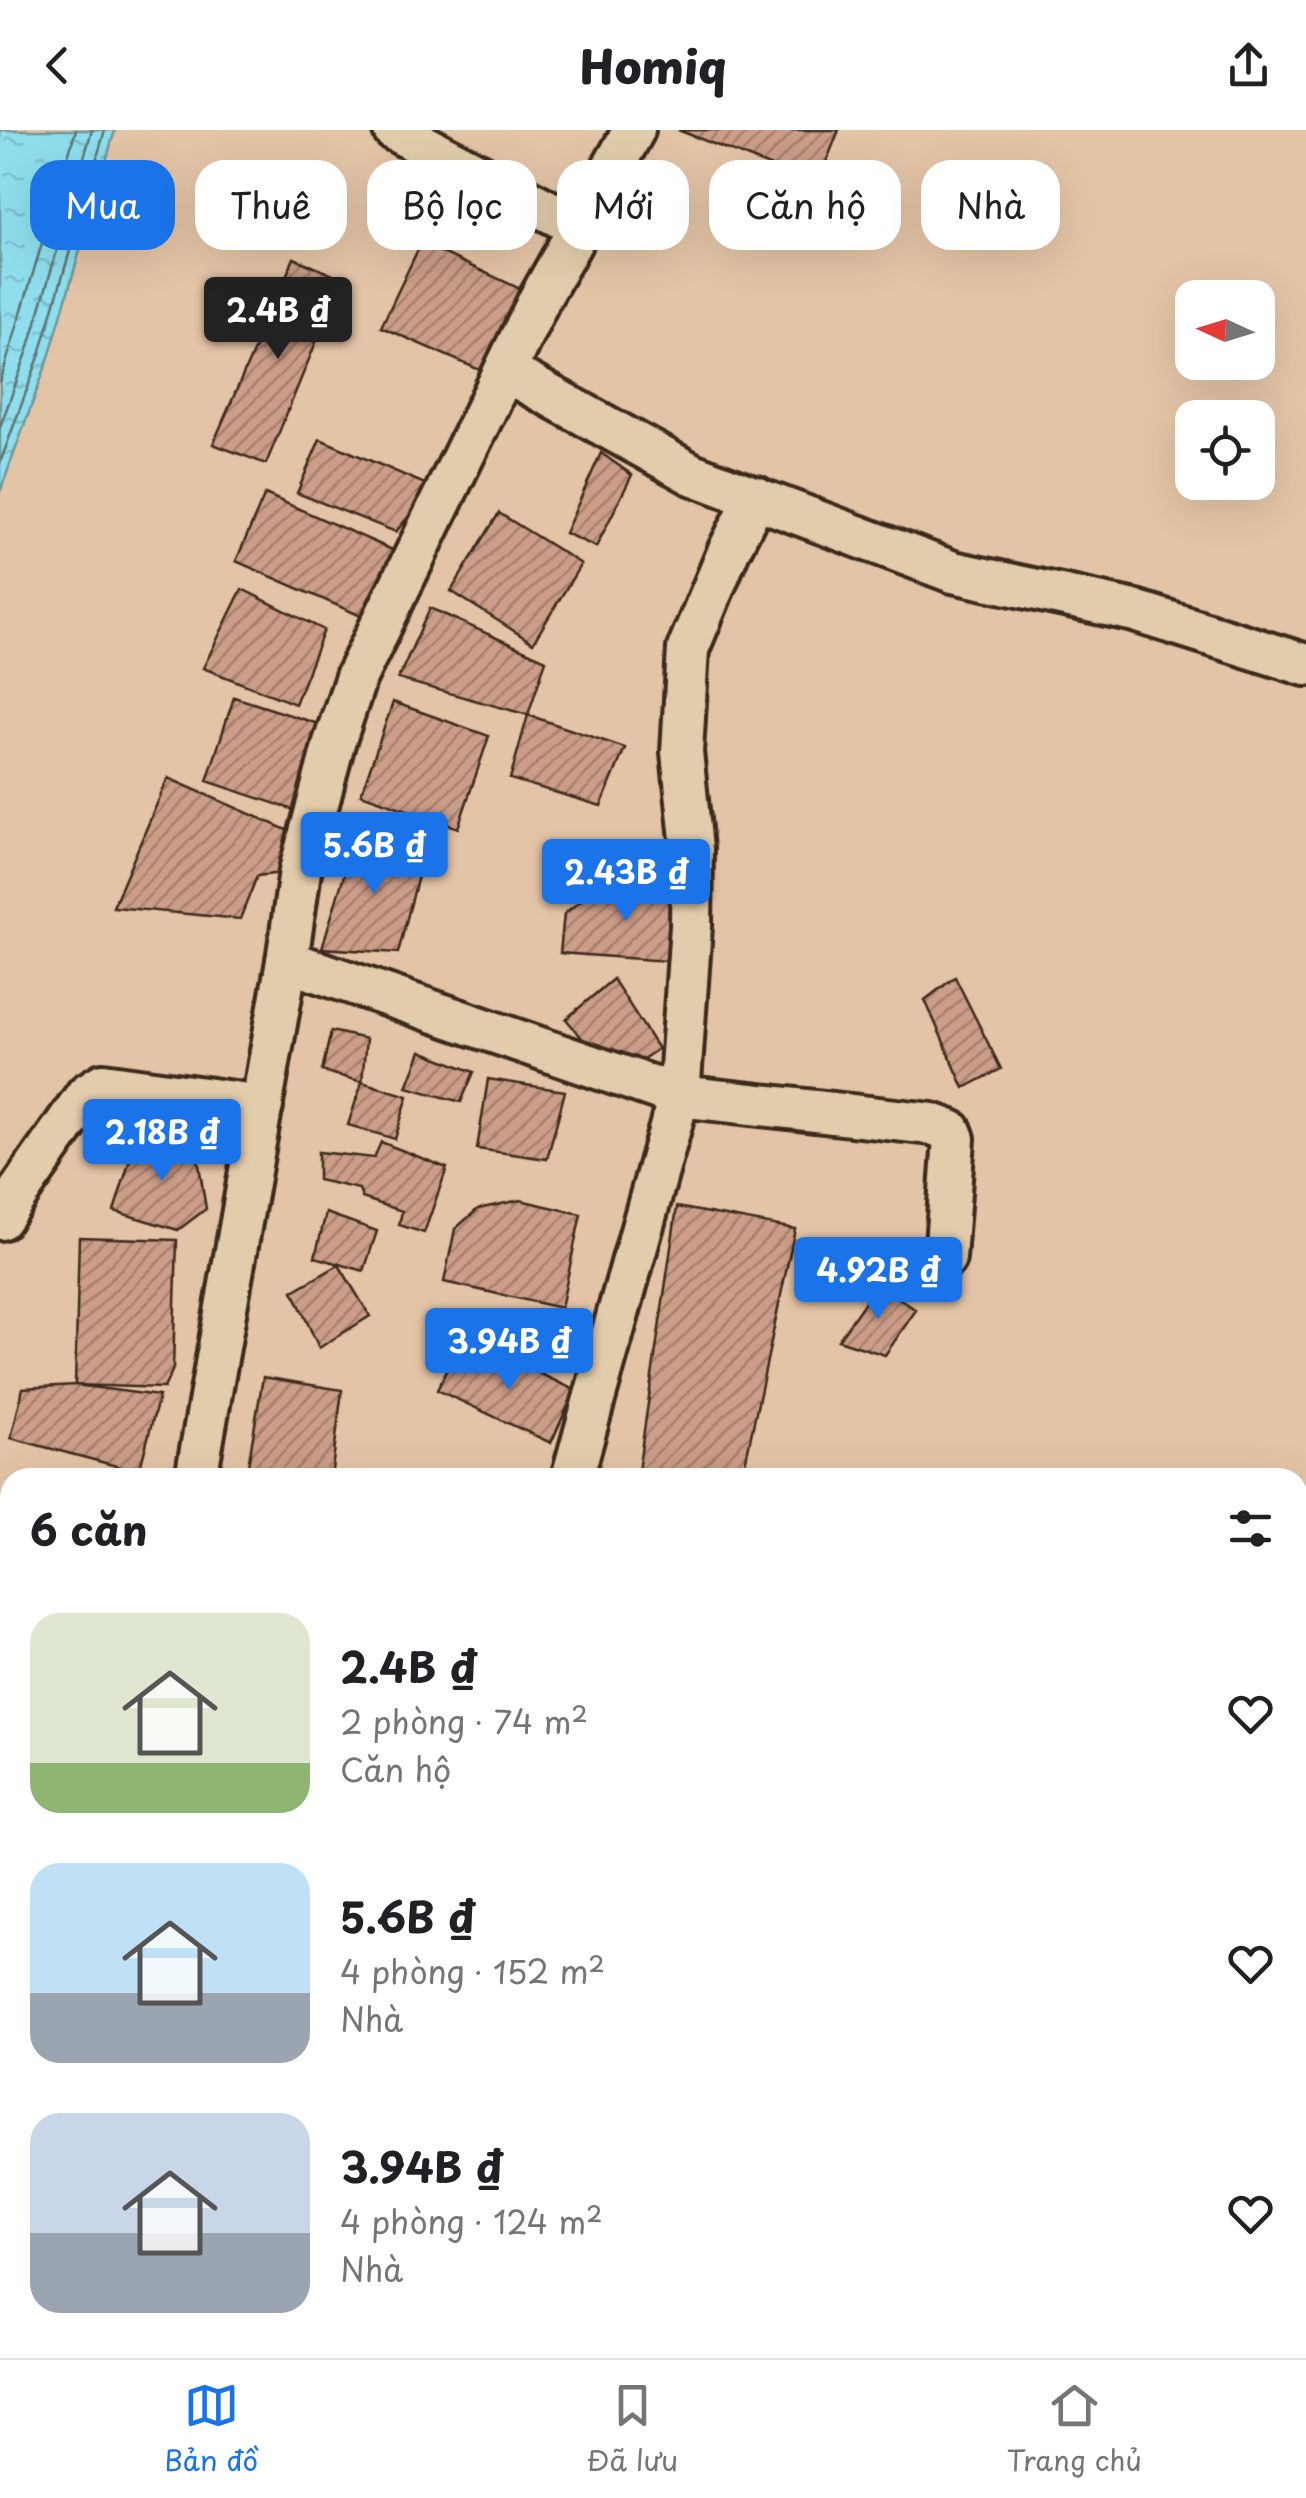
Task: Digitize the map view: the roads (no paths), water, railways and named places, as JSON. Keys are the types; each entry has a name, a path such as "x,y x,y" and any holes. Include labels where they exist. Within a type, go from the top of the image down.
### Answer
{"street":[{"path":"394,130 557,215"},
{"path":"618,160 634,130"},
{"path":"198,1468 300,871 334,742 356,677 540,298 568,250"},
{"path":"506,372 692,474 953,572 1135,611 1306,665"},
{"path":"575,1468 679,1096 691,926 692,849 682,752 688,649 729,550 756,497"},
{"path":"287,961 679,1096 932,1124 950,1131 954,1139 945,1258"},
{"path":"0,1218 88,1094 103,1084 262,1106"}],"water":[{"path":"0,130 115,130 106,160 30,160 30,250 80,250 49,357 0,492"}]}
